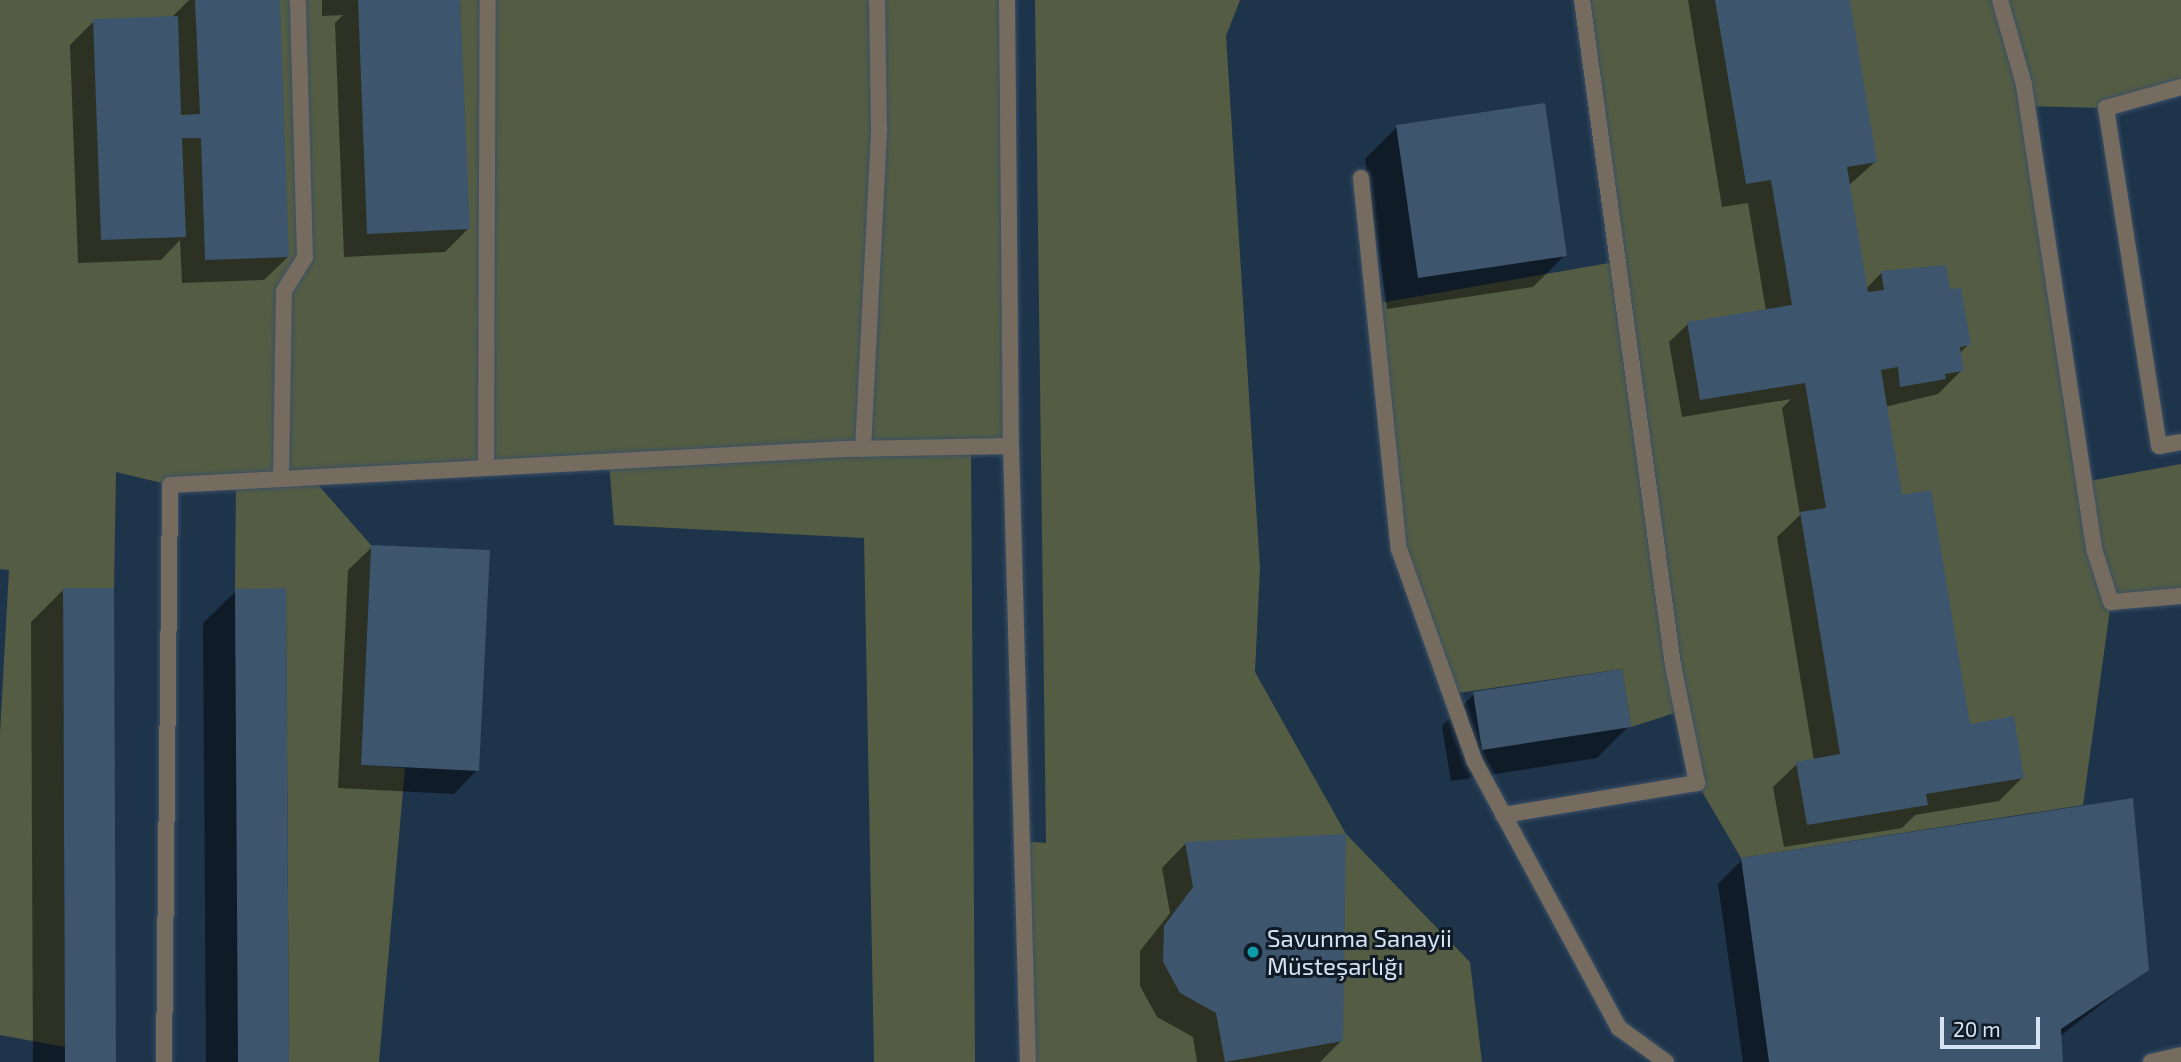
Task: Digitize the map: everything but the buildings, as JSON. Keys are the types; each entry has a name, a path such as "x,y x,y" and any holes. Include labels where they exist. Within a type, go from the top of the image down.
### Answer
{"lane":[{"path":"281,479 284,292 305,257 298,0"},
{"path":"486,468 488,0"},
{"path":"863,449 880,128 877,0"},
{"path":"1007,0 1011,446 1028,1062"},
{"path":"1503,815 1697,783 1673,665 1582,0"},
{"path":"2000,0 2024,85 2094,549 2111,602 2181,596"},
{"path":"2181,88 2106,108 2159,446 2181,442"},
{"path":"1361,178 1399,549 1474,760 1619,1028 1666,1062"},
{"path":"164,1062 170,485 863,449 1011,446"},
{"path":"2151,1062 2181,1055"}],"green space":[{"path":"0,0 1008,0 1011,446 971,447 975,1062 874,1062 864,538 614,525 609,462 312,478 371,545 361,765 405,768 379,1062 289,1062 286,589 235,589 236,482 170,485 116,472 114,588 63,589 65,1047 0,1035 0,734 9,570 0,569"},
{"path":"1035,0 1240,0 1226,36 1260,568 1255,672 1346,834 1470,962 1482,1062 1028,1062 1022,841 1046,843"},
{"path":"1582,0 2181,0 2181,87 2106,108 2027,106 2084,482 2181,464 2181,596 2111,602 2083,805 1741,858 1697,783 1681,711 1631,727 1622,669 1451,694 1399,549 1374,304 1615,262"}],"place":[{"name":"Savunma Sanayii Müsteşarlığı","path":"1253,952"}]}
